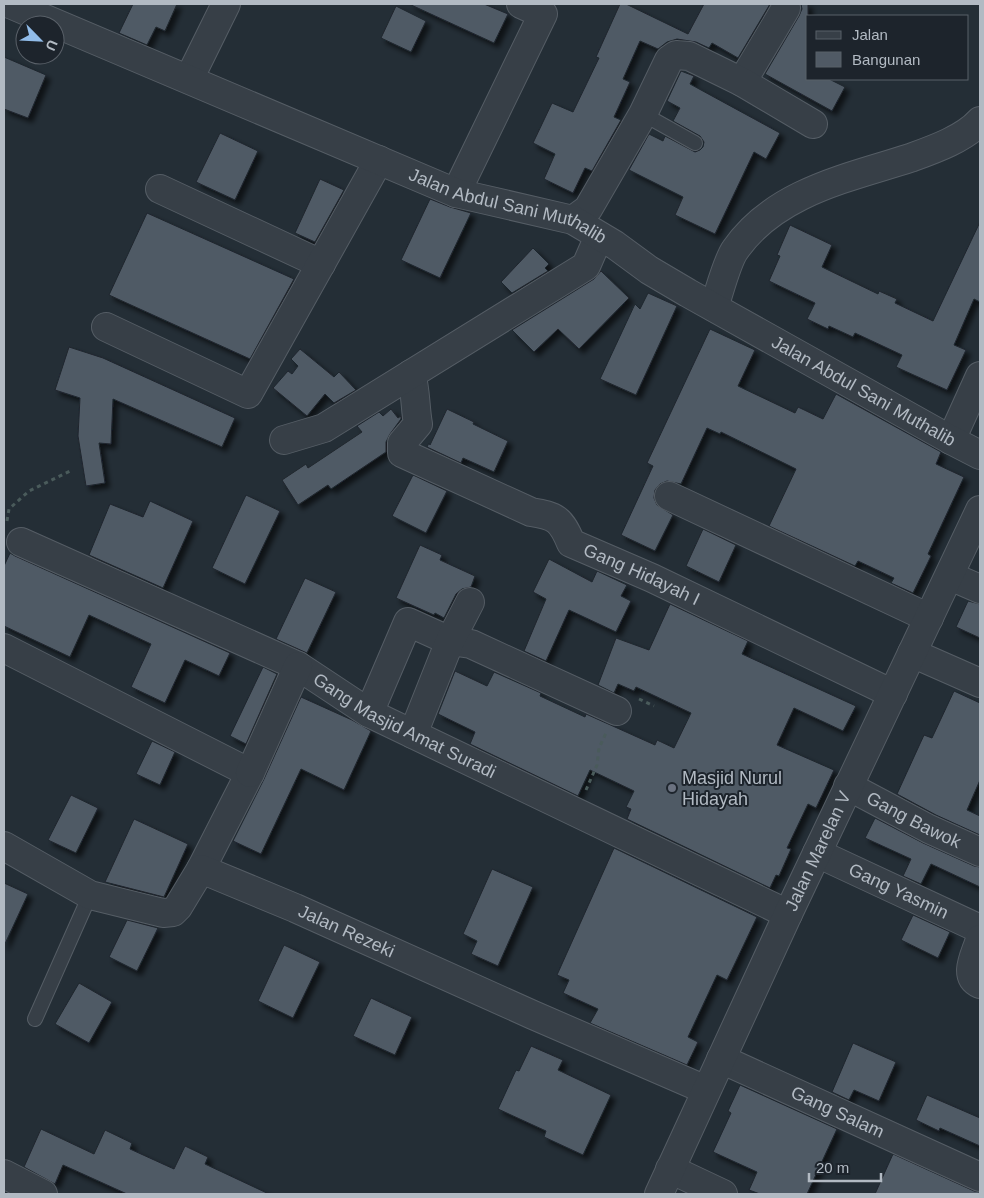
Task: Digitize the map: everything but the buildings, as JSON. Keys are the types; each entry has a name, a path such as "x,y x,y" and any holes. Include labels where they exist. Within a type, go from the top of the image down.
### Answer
{"street":[{"name":"Jalan Abdul Sani Muthalib","path":"10,4 456,192 573,220 688,293 980,455"},
{"path":"189,79 226,4"},
{"path":"456,192 537,7"},
{"path":"742,82 786,8"},
{"path":"573,220 588,209 643,114 669,60 676,55 689,56 742,82 813,124"},
{"path":"714,307 734,251 759,222 780,206 818,188 942,147 980,121"},
{"path":"106,327 248,394 380,160"},
{"path":"160,189 321,264"},
{"path":"284,440 324,428 413,382 586,266 607,240"},
{"path":"951,440 980,376"},
{"name":"Gang Hidayah I","path":"413,382 418,424 402,443 402,453 531,512 549,515 564,526 571,543 652,578 893,694"},
{"path":"669,496 929,618"},
{"name":"Jalan Marelan V","path":"665,1182 720,1059 980,510"},
{"name":"Gang Masjid Amat Suradi","path":"21,542 298,666 369,712 576,814 788,914"},
{"path":"950,576 980,590"},
{"path":"413,734 450,642 470,602"},
{"path":"369,712 408,622 450,642 471,644 616,711"},
{"path":"4,648 250,773"},
{"path":"912,653 980,683"},
{"path":"4,846 90,895 163,913 173,912 201,869 250,773 298,666"},
{"name":"Gang Bawok","path":"848,786 929,829 980,852"},
{"name":"Gang Yasmin","path":"817,853 980,929"},
{"name":"Jalan Rezeki","path":"201,869 295,908 706,1090"},
{"path":"980,939 970,973 972,979 980,984"},
{"name":"Gang Salam","path":"720,1059 980,1177"},
{"path":"4,1174 43,1194"},
{"path":"665,1182 692,1194"},
{"path":"665,1182 723,1194"}],"lane":[{"path":"643,114 695,143"},
{"path":"35,1019 90,895"}],"path":[{"path":"9,509 29,491 70,471"},
{"path":"576,814 597,765 599,748 623,692 654,706"}],"place":[{"name":"Masjid Nurul Hidayah","path":"672,788"}]}
